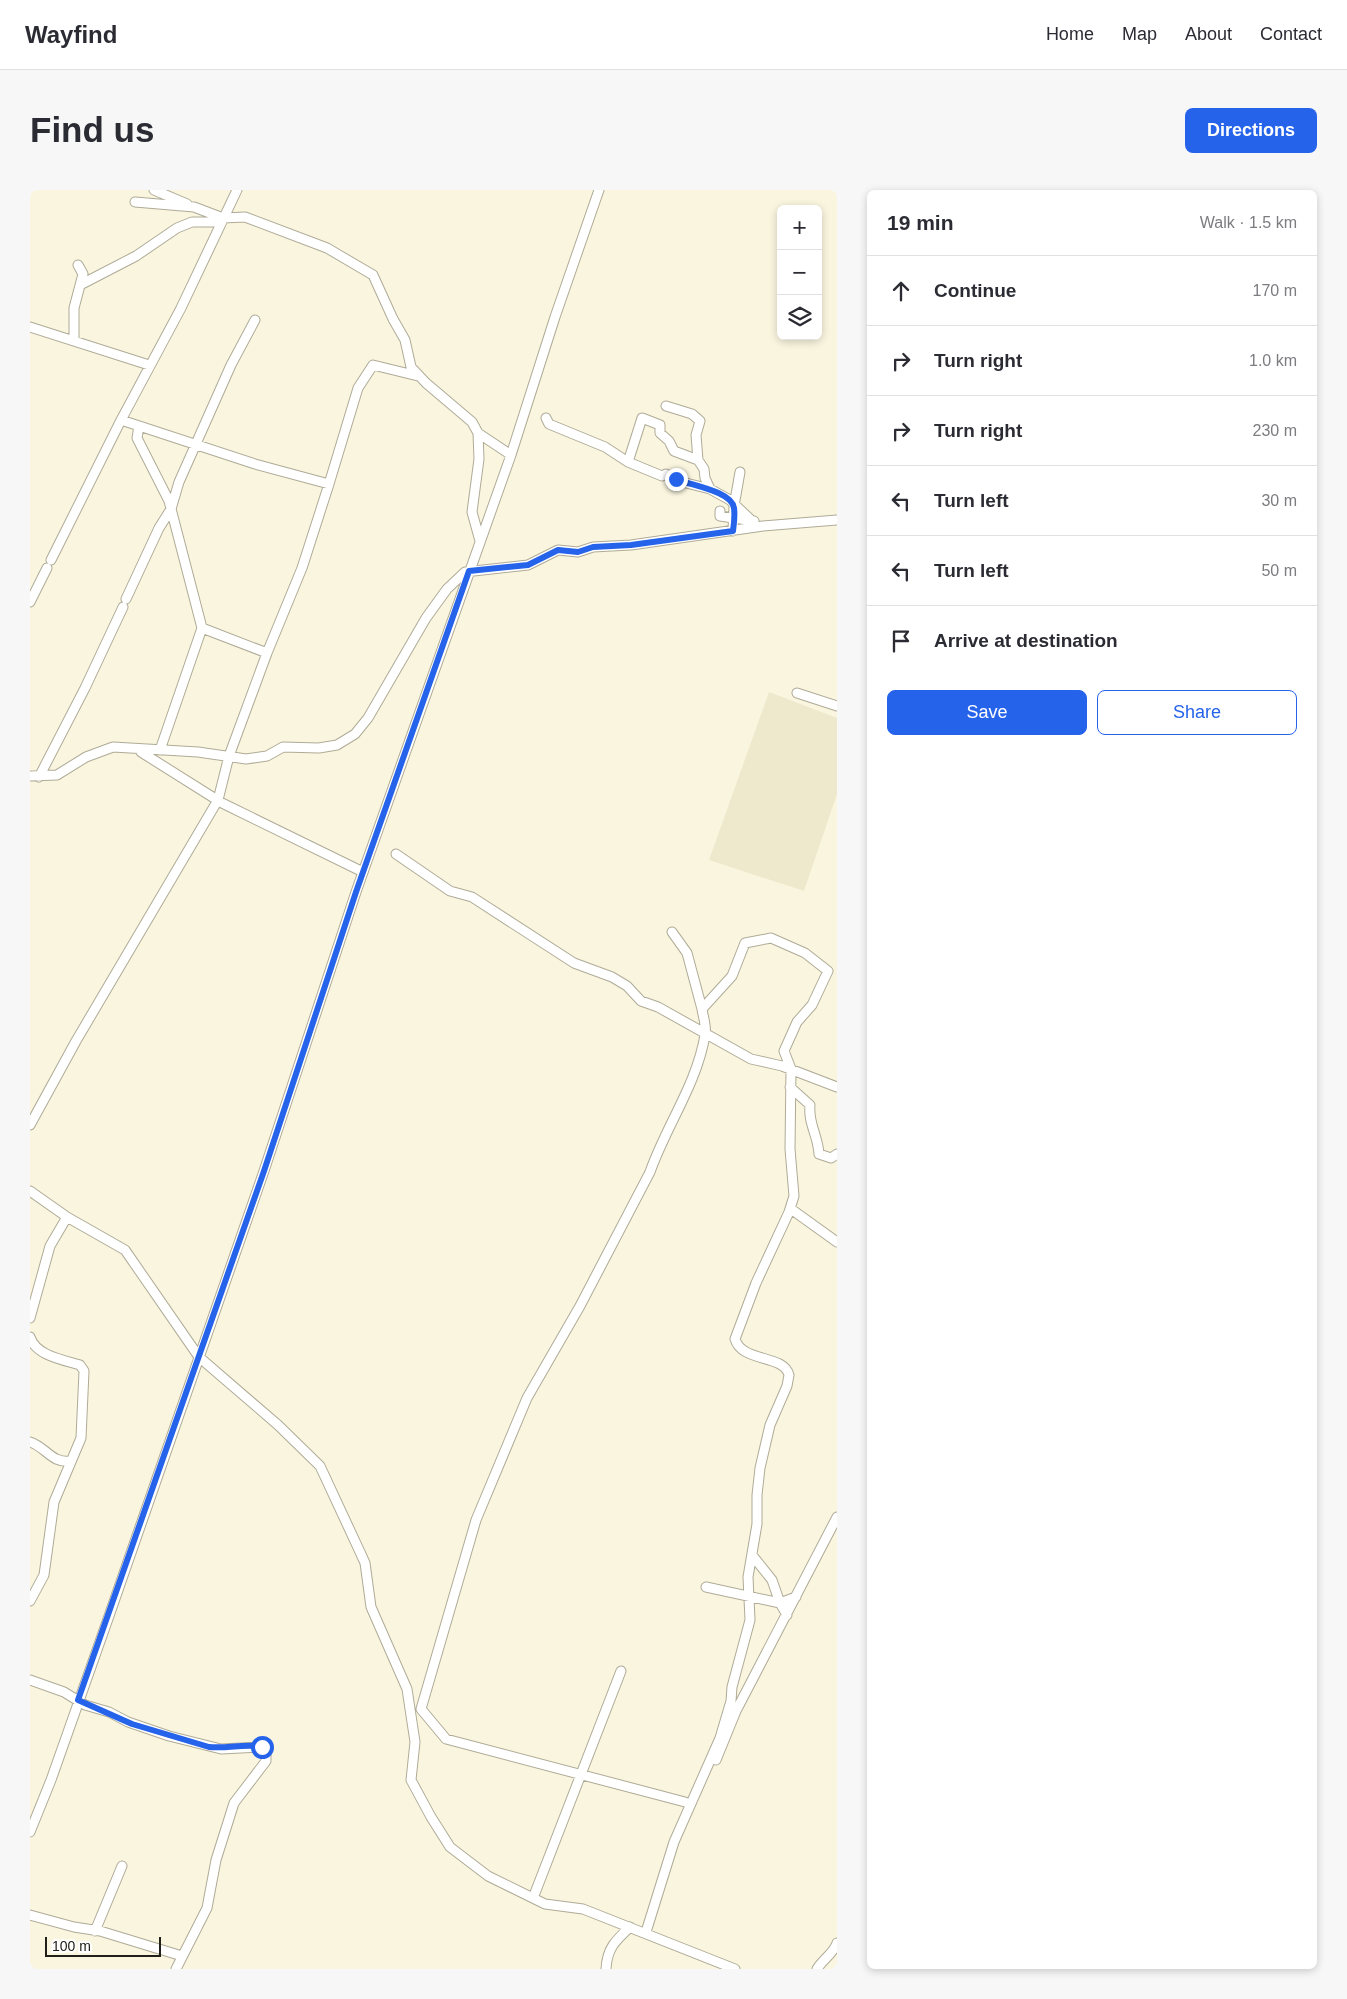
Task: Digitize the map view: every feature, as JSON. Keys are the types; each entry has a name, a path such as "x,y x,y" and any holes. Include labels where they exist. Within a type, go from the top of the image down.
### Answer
{"street":[{"path":"154,190 222,220"},
{"path":"30,602 121,420 181,308 237,190"},
{"path":"30,1832 51,1780 199,1357 356,892 511,455 555,317 599,190"},
{"path":"135,202 194,207"},
{"path":"80,285 136,256 177,228 192,222 245,217 287,231 338,253 372,274 392,319 405,340 411,367 472,422 478,434 479,459 472,512 480,541"},
{"path":"74,342 74,308 83,274 78,265"},
{"path":"34,776 85,688 159,528 171,509 179,482 231,365 255,320"},
{"path":"30,328 149,366"},
{"path":"30,1125 76,1041 217,803 229,756 267,652 302,568 358,388 373,365 419,376"},
{"path":"666,406 692,414 700,421 696,435 698,460 704,469 705,478 710,488"},
{"path":"546,418 550,424 604,447 628,462 662,476 666,474 686,483 710,488 730,500 734,506 751,520 763,526"},
{"path":"628,462 642,418 660,425 660,433 669,441 674,451 698,460"},
{"path":"121,420 197,445 329,484"},
{"path":"139,426 137,438 171,509 202,628 160,750"},
{"path":"478,434 511,455"},
{"path":"733,531 734,506 740,472"},
{"path":"720,534 723,526 720,514 740,521 751,520"},
{"path":"34,776 62,774 86,757 113,747 252,759 267,756 283,747 330,747 342,743 355,734 368,718 439,599 454,580 469,571 528,565 558,550 578,552 593,547 631,545 683,537 720,534 763,526 837,520"},
{"path":"202,628 267,652"},
{"path":"798,692 837,706"},
{"path":"141,752 217,803 361,871"},
{"path":"396,854 450,891 472,897 574,963 612,977 627,986 641,1001 658,1006 751,1059 791,1070 837,1087"},
{"path":"672,932 687,953 702,1008 706,1034 694,1074 657,1152 650,1172 580,1306 527,1398 476,1520 421,1709 446,1739 687,1806"},
{"path":"646,1932 687,1806 720,1738 731,1701 732,1687 750,1620 747,1597 757,1524 757,1495 760,1468 770,1425 787,1386 789,1375 783,1365 745,1351 737,1344 735,1339 794,1196 790,1149 791,1070 784,1051 797,1022 812,1005 828,971 806,953 771,938 745,943 732,976 702,1008"},
{"path":"790,1087 810,1105 808,1120 818,1142 819,1154 831,1158 837,1154"},
{"path":"30,1191 67,1217 126,1250 199,1357 278,1425 320,1466 327,1477 365,1563 371,1606 407,1689 416,1742 411,1780 445,1841 456,1853 488,1876 532,1898 555,1906 583,1909 717,1960 735,1969"},
{"path":"790,1209 837,1242"},
{"path":"30,1318 50,1246 67,1217"},
{"path":"30,1337 32,1343 40,1351 83,1368 81,1398 82,1433 52,1512 44,1575 30,1601"},
{"path":"30,1442 37,1445 54,1459 71,1461"},
{"path":"687,1806 724,1745 736,1711 837,1517"},
{"path":"752,1555 772,1580 787,1616"},
{"path":"706,1587 780,1603 796,1597"},
{"path":"535,1893 621,1671"},
{"path":"30,1680 64,1692 128,1722 169,1736 221,1749 260,1746 266,1754 266,1761 238,1797 228,1817 216,1860 207,1908 176,1969"},
{"path":"94,1931 122,1866"},
{"path":"30,1914 182,1956"},
{"path":"606,1969 611,1946 630,1927"},
{"path":"817,1969 822,1960 835,1948 837,1943"},
{"path":"717,1960 724,1969"}],"shaded area":[{"path":"769,692 837,718 837,794 804,891 709,860"}],"route":[{"path":"262,1747 250,1746 227,1749 209,1747 132,1724 117,1718 109,1712 85,1705 78,1700 264,1171 356,892 469,571 531,565 549,553 558,550 580,552 593,547 631,545 733,531 734,506 730,500 710,488 676,479"}]}
